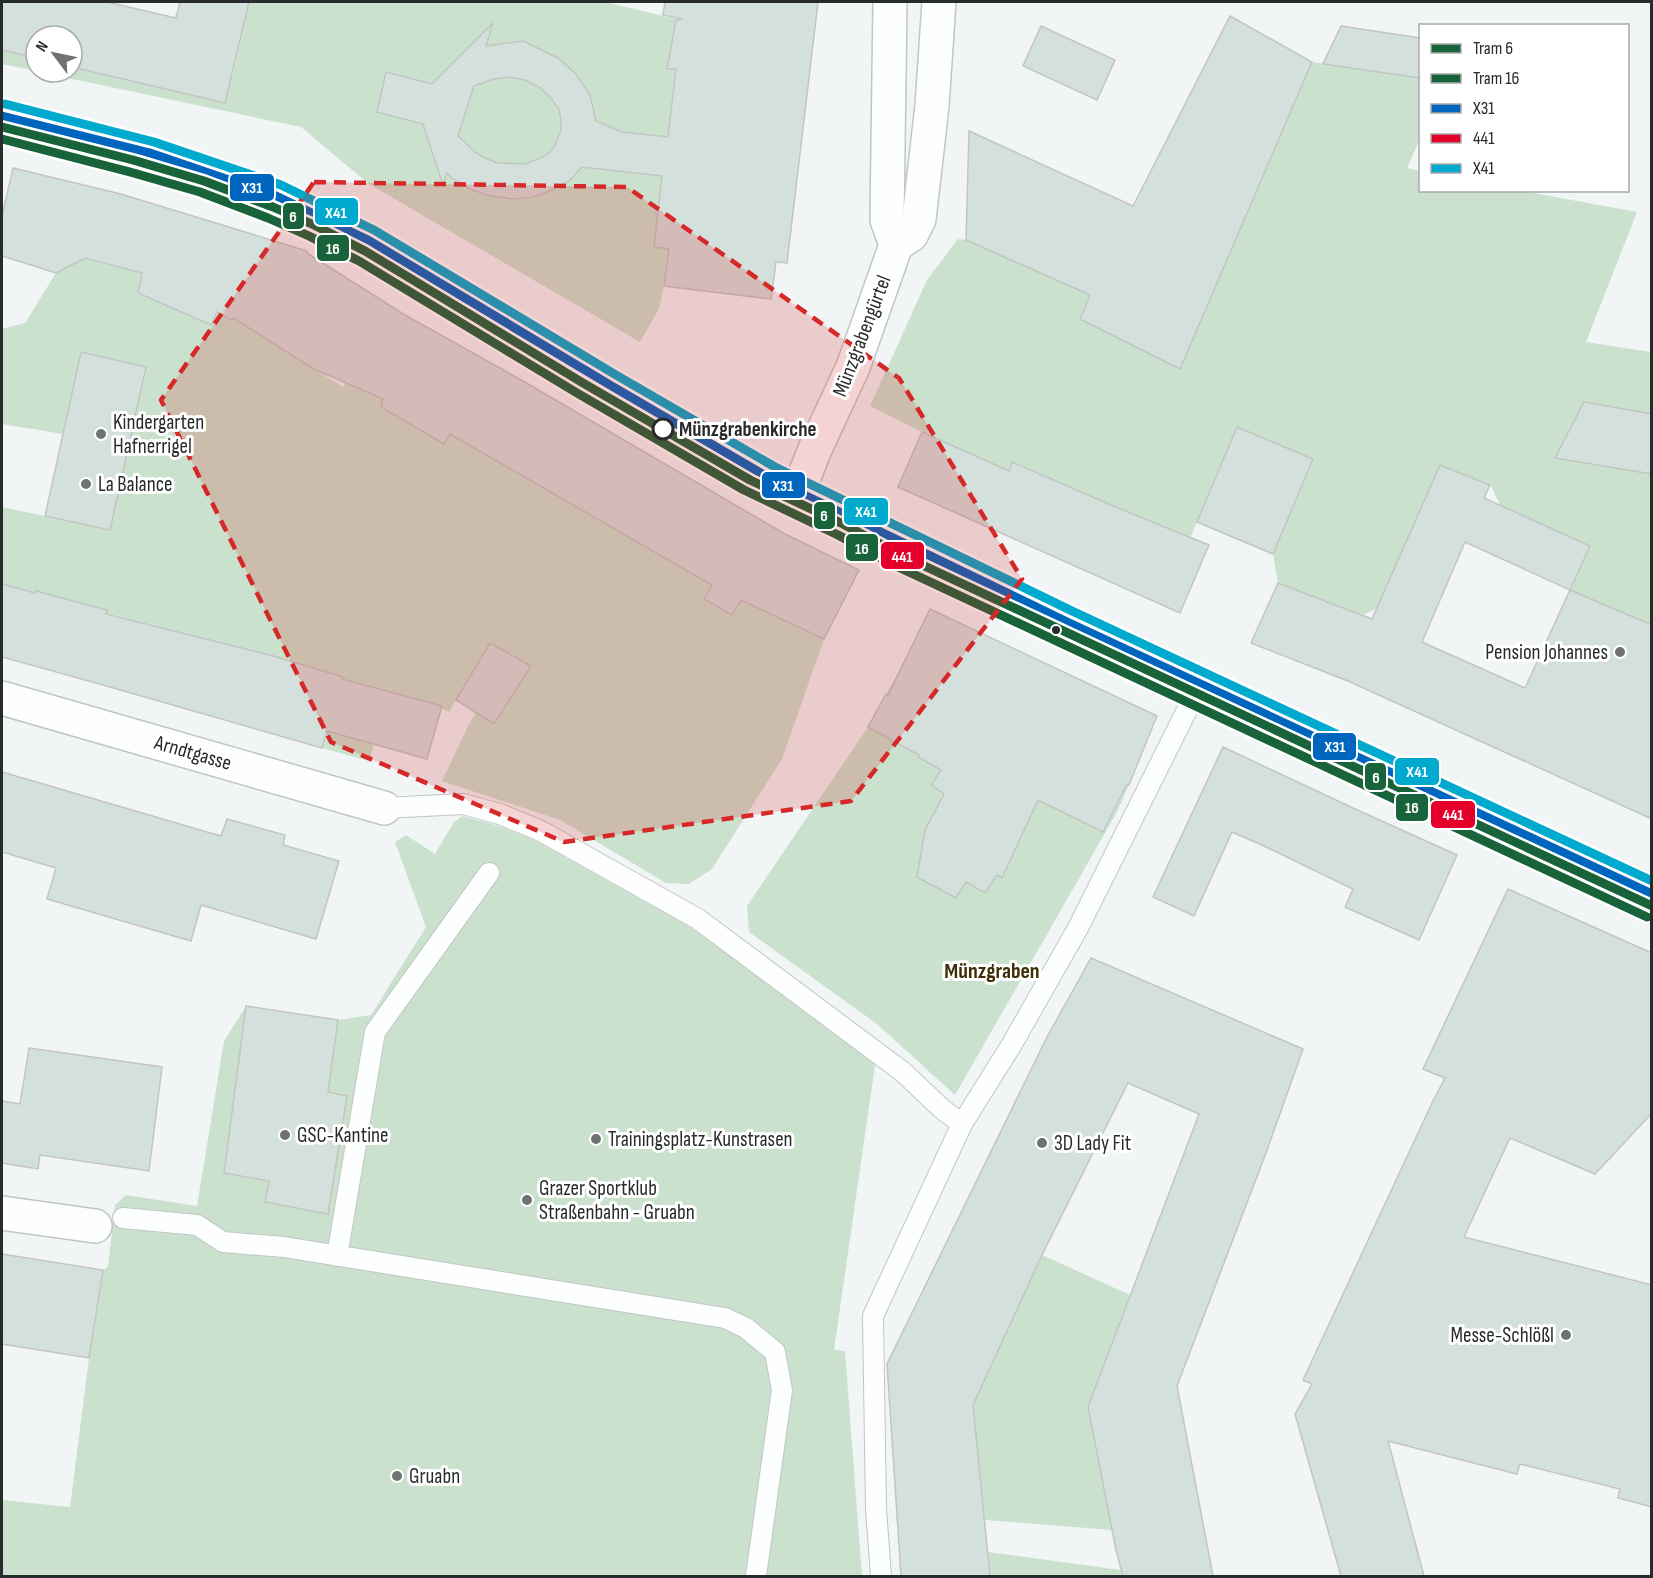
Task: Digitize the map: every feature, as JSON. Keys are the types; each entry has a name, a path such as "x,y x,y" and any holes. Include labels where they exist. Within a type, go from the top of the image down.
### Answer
{"main road":[{"path":"890,2 887,220 896,245"},
{"name":"Münzgrabengürtel","path":"798,492 853,367 896,245 911,235 919,219 932,106 939,2"},
{"path":"2,116 150,153 276,196 368,240 762,474 1067,622 1652,894"},
{"name":"Arndtgasse","path":"2,698 384,808"},
{"path":"2,1213 109,1222"}],"lane":[{"path":"881,1576 876,1509 873,1316 963,1124 1078,928 1200,684"},
{"path":"384,808 463,804 500,814 550,836 698,919 903,1072 942,1109 963,1124"},
{"path":"337,1256 375,1032 489,873"},
{"path":"109,1222 197,1225 223,1242 284,1247 725,1317 746,1328 775,1352 782,1389 756,1576"}],"highlighted area":[{"path":"314,182 627,187 899,378 1022,579 851,801 564,842 331,742 161,400"}],"green space":[{"path":"249,2 605,2 676,19 674,34 676,69 668,137 622,132 617,171 662,176 654,247 669,249 659,309 640,342 369,184 301,127 84,81 84,70 225,103"},
{"path":"2,50 24,55 24,69 2,64"},
{"path":"1312,62 1419,78 1419,141 1407,168 1419,171 1419,192 1528,192 1637,212 1586,342 1651,352 1651,414 1584,402 1557,455 1565,460 1651,474 1651,625 1570,590 1590,546 1500,505 1490,484 1441,465 1377,608 1363,615 1278,583 1273,554 1312,459 1237,428 1190,538 1013,462 1009,471 870,406 927,280 958,239 967,240 1090,295 1080,319 1180,369"},
{"path":"77,257 142,273 138,293 211,324 217,312 231,320 236,309 266,339 343,387 349,378 400,406 395,416 444,443 450,434 712,585 704,600 732,615 741,600 824,639 782,759 712,869 689,884 666,883 560,820 442,781 469,724 502,670 530,666 491,643 449,712 429,703 389,692 369,761 322,748 343,678 268,655 106,613 107,610 2,584 2,507 110,530 146,367 63,434 2,424 2,328 25,323 56,273 70,266"},
{"path":"899,672 1005,725 935,811 925,830 917,877 955,897 966,882 985,893 1017,846 1038,741 1129,785 1117,812 955,1095 877,1024 749,932 747,906 868,727 907,748 924,716 886,694"},
{"name":"Grazer Sportklub Straßenbahn - Gruabn","path":"462,816 496,825 536,841 690,927 822,1018 875,1065 834,1350 845,1351 862,1576 2,1576 2,1500 70,1507 89,1358 103,1270 108,1267 115,1205 126,1195 197,1206 224,1041 246,1006 338,1020 371,1015 426,927 395,842 406,835 435,854 454,822"},
{"path":"1042,1255 1130,1295 1088,1407 1112,1530 985,1520 973,1405"},
{"path":"988,1552 1121,1570 1122,1576 990,1576"}],"building":[{"path":"2,2 107,2 176,18 180,2 249,2 225,103 84,70 84,24 24,24 24,55 2,50"},
{"path":"665,2 818,2 787,263 776,262 771,299 664,286 669,249 654,247 662,176 582,167 569,181 533,197 513,199 490,196 470,189 447,173 443,185 423,124 377,112 386,72 432,84 493,23 486,46 523,41 558,58 576,74 590,95 596,121 622,132 668,137 676,69 667,69 676,20 682,19 663,15","holes":["510,77 525,80 539,87 559,109 561,130 554,147 547,155 526,164 498,163 485,158 458,136 474,86 493,79"]},
{"path":"1230,16 1312,62 1180,369 1080,319 1090,295 966,240 969,131 1133,206"},
{"path":"1041,26 1115,60 1097,100 1023,66"},
{"path":"1341,26 1419,38 1419,78 1323,64"},
{"path":"13,168 121,194 307,251 405,315 785,534 859,570 824,639 741,600 732,615 704,599 712,585 450,434 444,444 381,407 383,399 314,369 233,318 231,320 217,312 211,325 138,293 142,273 85,258 56,273 2,256 2,216"},
{"path":"81,352 146,367 110,530 45,516"},
{"path":"1584,402 1652,414 1652,474 1555,458"},
{"path":"1237,427 1313,459 1273,554 1197,522"},
{"path":"922,432 1009,471 1012,462 1209,545 1180,613 898,487"},
{"path":"1440,465 1490,485 1484,498 1590,546 1570,590 1652,625 1652,819 1348,681 1251,643 1278,583 1372,619","holes":["1465,542 1570,590 1525,688 1422,642"]},
{"path":"2,584 107,610 106,614 270,655 343,677 342,679 442,706 427,759 327,731 322,748 2,657"},
{"path":"930,609 1157,716 1129,785 1127,784 1103,832 1038,800 1002,878 997,875 985,893 966,882 956,898 917,877 925,830 944,794 931,785 941,770 868,727 886,694 888,695"},
{"path":"490,643 531,666 494,724 456,700"},
{"path":"1223,747 1457,855 1419,940 1345,907 1353,889 1232,832 1194,916 1153,897"},
{"path":"2,772 221,836 227,819 285,835 283,845 339,861 316,939 201,905 191,941 47,899 56,868 2,852"},
{"path":"1508,889 1652,953 1652,1113 1595,1174 1510,1138 1464,1237 1652,1285 1652,1507 1618,1498 1620,1489 1520,1464 1517,1474 1388,1441 1424,1576 1341,1576 1295,1414 1312,1384 1303,1380 1445,1078 1423,1069"},
{"path":"1091,958 1303,1049 1177,1386 1213,1576 1123,1576 1088,1407 1199,1114 1128,1083 1042,1255 973,1405 990,1576 901,1576 887,1364 1047,1037"},
{"name":"GSC-Kantine","path":"246,1006 338,1020 328,1092 347,1096 328,1214 265,1202 269,1181 224,1173"},
{"path":"29,1048 162,1067 149,1171 40,1155 38,1169 2,1163 2,1101 20,1104"},
{"path":"2,1254 103,1270 89,1358 2,1344"}],"tram line":[{"name":"6","path":"2,127 133,160 204,181 314,225 365,251 583,383 750,480 843,524 901,555 1652,906"},
{"name":"16","path":"2,139 200,192 309,236 359,261 577,393 744,490 896,566 1647,917"}],"transit line":[{"name":"X41","path":"5,104 154,142 281,185 374,230 775,467 1072,611 1652,881"},
{"name":"X31","path":"2,116 150,153 276,196 368,240 769,478 1067,622 1652,894"},
{"name":"441","path":"2,128 147,165 271,207 362,251 764,489 1062,633 1647,905"}],"place":[{"name":"Münzgrabenkirche","path":"663,429"},
{"name":"Kindergarten Hafnerrigel","path":"101,434"},
{"name":"La Balance","path":"86,484"},
{"name":"Pension Johannes","path":"1620,652"},
{"name":"GSC-Kantine","path":"285,1135"},
{"name":"Trainingsplatz-Kunstrasen","path":"596,1139"},
{"name":"3D Lady Fit","path":"1042,1143"},
{"name":"Grazer Sportklub Straßenbahn - Gruabn","path":"527,1200"},
{"name":"Messe-Schlößl","path":"1566,1335"},
{"name":"Gruabn","path":"397,1476"}],"district":[{"name":"Münzgraben","path":"992,971"}]}
